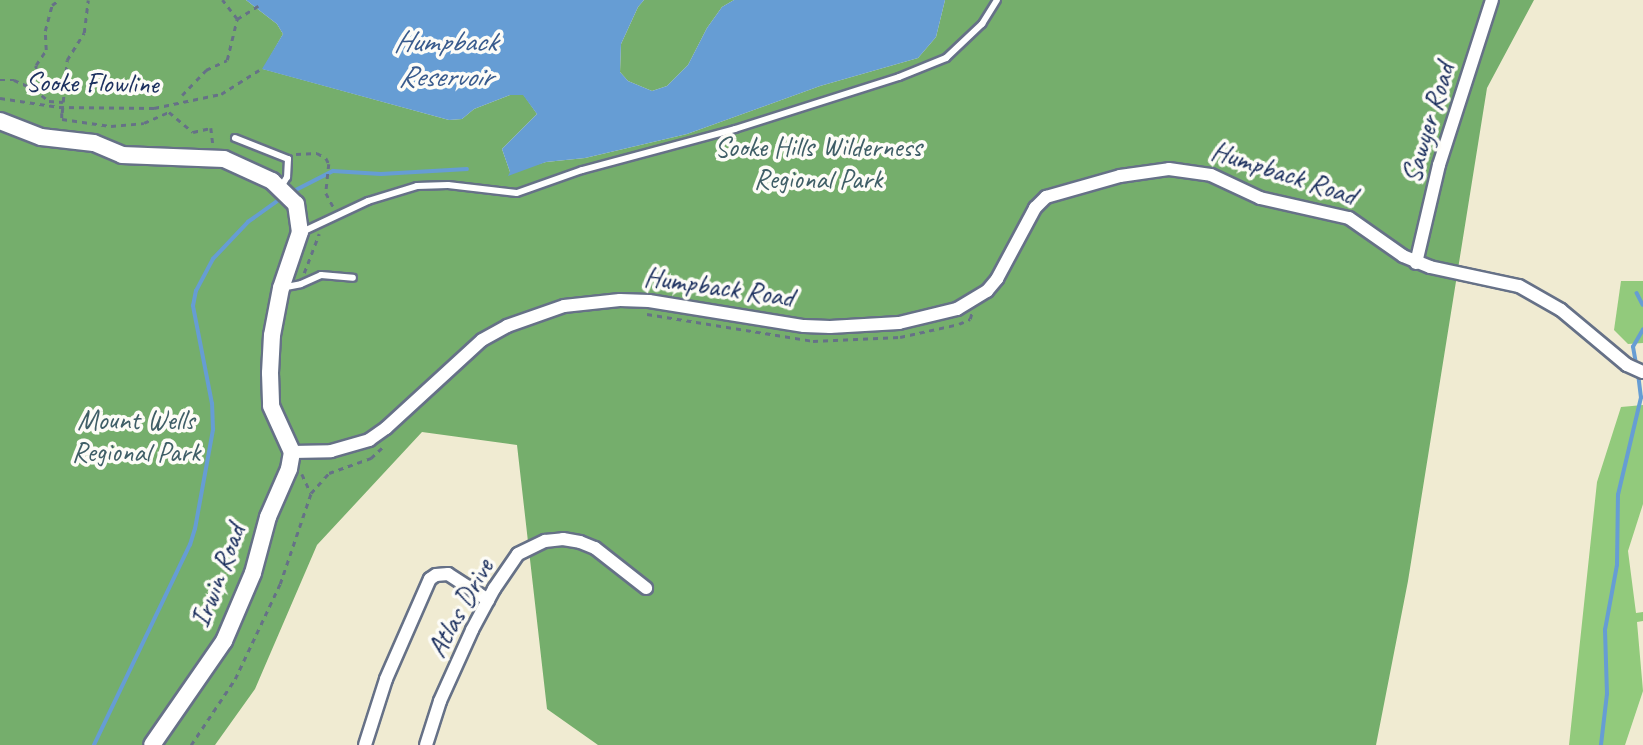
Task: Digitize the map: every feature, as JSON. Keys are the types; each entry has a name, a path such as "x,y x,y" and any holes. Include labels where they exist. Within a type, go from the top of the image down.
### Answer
{"street":[{"name":"Sawyer Road","path":"1416,262 1439,165 1492,0"},
{"path":"0,121 41,138 94,143 122,155 224,159 272,181 296,204 300,232 281,288 272,335 271,399 276,420 292,452"},
{"name":"Humpback Road","path":"292,452 331,451 369,440 400,416 482,341 507,326 564,306 620,300 649,301 804,326 830,327 899,323 934,316 969,303 997,279 1035,208 1046,197 1120,176 1169,169 1211,175 1260,198 1349,218 1416,262 1519,286 1561,310 1627,365 1643,372"},
{"name":"Irwin Road","path":"152,745 224,640 253,573 268,517 289,469 292,452"},
{"name":"Atlas Drive","path":"426,745 453,671 488,600 518,554 545,541 563,539 595,548 646,588"},
{"path":"365,745 386,679 430,579 436,575 448,574 488,600"}],"lane":[{"path":"300,232 337,214 398,190 416,186 448,185 517,194 582,170 735,129 899,77 946,58 956,51 982,24 997,0"},
{"path":"235,138 288,159 287,177 280,188"},
{"path":"281,288 301,284 321,275 354,278"}],"path":[{"path":"32,88 36,65 46,50 45,30 52,5 59,0"},
{"path":"88,0 90,6 84,33 67,60 62,119 111,126 144,123 169,112 193,132 211,128 211,143 218,146 235,138"},
{"path":"222,0 237,19"},
{"path":"182,94 206,70 227,60 237,19 258,6"},
{"name":"Sooke Flowline","path":"0,99 59,107 154,108 221,94 259,70"},
{"path":"0,80 15,80 32,88 49,101 63,102"},
{"path":"288,159 293,154 317,153 326,158 329,164 326,193 337,214"},
{"path":"301,284 318,234 322,233"},
{"path":"638,313 781,337 843,341 900,337 959,324 973,316 969,303"},
{"path":"191,745 235,679 280,584 311,493 329,472 371,458 387,443"}],"green space":[{"path":"0,0 246,0 277,24 283,34 263,69 449,120 462,119 474,109 510,95 523,94 537,114 502,149 510,172 546,162 585,158 687,134 820,86 918,58 936,37 945,0 1534,0 1487,88 1408,581 1376,745 598,745 547,709 517,445 422,432 317,545 255,689 215,745 0,745"},
{"path":"644,0 734,0 722,7 707,28 688,65 667,86 652,91 628,81 620,72 621,44"},
{"path":"1621,281 1643,281 1643,343 1628,344 1614,330"},
{"path":"1643,405 1643,504 1628,551 1636,613 1643,612 1643,621 1637,622 1643,691 1625,745 1569,745 1597,482 1621,407"}],"water":[{"name":"Humpback Reservoir","path":"246,0 644,0 621,44 620,72 628,81 652,91 667,86 688,65 707,28 722,7 734,0 945,0 936,37 918,58 820,86 687,134 585,158 546,162 508,176 510,172 502,149 537,114 523,95 510,95 474,109 462,119 449,120 262,69 283,34 277,24"}],"waterway":[{"path":"290,193 333,171 381,174 467,169"},
{"path":"94,745 190,545 195,529 213,430 212,404 193,306 196,291 213,259 248,222 283,197"},
{"path":"1637,293 1643,305"},
{"path":"1636,364 1633,347 1643,330"},
{"path":"1601,745 1607,694 1605,630 1617,565 1618,495 1641,398 1638,375"}],"park label":[{"name":"Sooke Hills Wilderness Regional Park","path":"818,163"},
{"name":"Mount Wells Regional Park","path":"136,436"}]}
